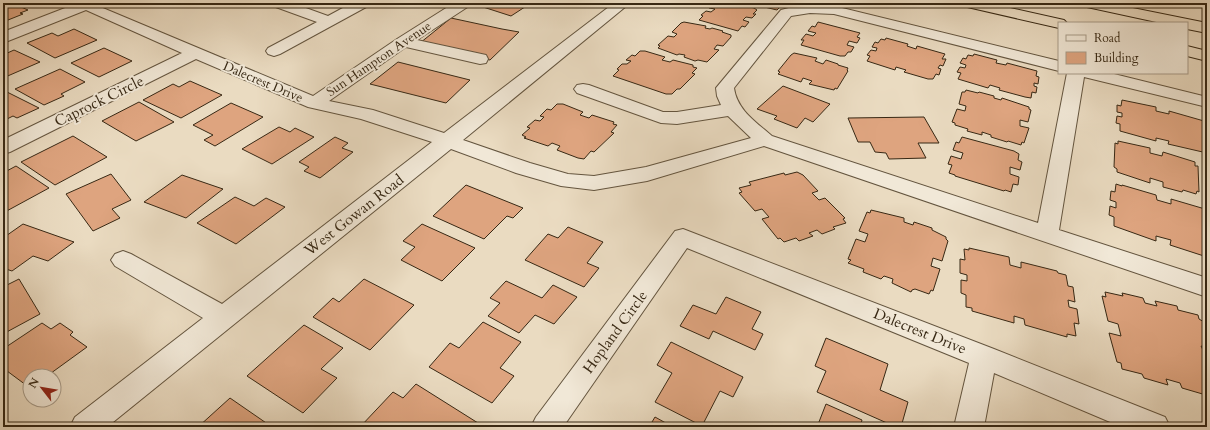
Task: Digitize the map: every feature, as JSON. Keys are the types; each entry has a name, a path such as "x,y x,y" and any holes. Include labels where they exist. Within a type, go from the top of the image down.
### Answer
{"highway":[{"path":"968,3 1058,23"},
{"path":"1087,3 1178,22"},
{"path":"1188,24 1207,28"},
{"path":"1188,51 1207,56"}],"street":[{"path":"3,38 88,3"},
{"name":"Dalecrest Drive","path":"88,3 93,8 314,103 366,114 523,168 568,181 594,183 647,174 765,140"},
{"path":"278,3 330,21"},
{"path":"274,51 364,3"},
{"name":"Sun Hampton Avenue","path":"314,103 403,42 464,3"},
{"name":"West Gowan Road","path":"85,427 623,3"},
{"path":"1058,66 834,10 809,7 786,13 725,88 726,96 734,112 765,140 1207,288"},
{"path":"403,42 480,59"},
{"name":"Caprock Circle","path":"3,148 195,53"},
{"path":"1047,234 1076,74"},
{"path":"1092,74 1207,102"},
{"path":"583,89 661,117 677,118 725,110 734,112"},
{"name":"Dalecrest Drive","path":"683,237 1155,427"},
{"name":"Hopland Circle","path":"546,427 683,237"},
{"path":"123,260 224,318"},
{"path":"969,427 984,357"}],"building":[{"path":"14,3 27,4 21,7 28,10 20,13 23,14 3,22 3,7"},
{"path":"485,3 531,3 511,16 480,6"},
{"path":"714,3 735,3 757,10 753,14 756,14 752,18 746,17 743,20 749,22 745,27 742,26 738,31 699,20 703,16 701,15 706,11 711,12 715,9 709,8"},
{"path":"758,3 784,3 777,10 756,5"},
{"path":"451,18 519,32 490,60 420,43"},
{"path":"684,22 723,31 722,32 731,35 731,37 723,46 717,45 714,49 719,50 707,62 698,60 695,61 684,57 685,55 677,55 658,48 660,46 658,45 668,36 674,37 677,34 672,32"},
{"path":"818,22 860,33 857,37 860,38 857,43 849,41 847,45 854,47 851,52 848,52 845,56 840,56 801,45 804,40 801,40 806,34 813,36 816,33 808,31 812,26 815,27"},
{"path":"74,29 97,40 55,58 27,43 52,33 58,36"},
{"path":"886,38 908,44 907,46 916,49 917,46 945,54 942,59 946,59 943,66 940,65 938,68 941,69 939,75 936,74 933,79 928,79 904,72 906,70 896,67 895,70 867,61 870,56 867,55 871,50 876,51 877,48 872,47 875,42 878,43 881,39 885,40"},
{"path":"104,48 132,61 99,77 71,63"},
{"path":"14,50 40,62 3,78 3,55"},
{"path":"640,51 665,57 662,60 670,62 673,60 693,65 693,67 697,68 692,73 695,74 680,89 677,89 672,94 666,94 613,76 622,64 627,64 631,61 626,60 632,55 635,56"},
{"path":"794,53 817,58 815,61 823,64 826,60 838,64 848,68 848,71 837,89 835,88 834,90 809,84 812,81 803,78 801,82 778,74 780,72 778,71"},
{"path":"974,54 997,60 996,63 1006,65 1007,63 1037,71 1036,76 1039,77 1038,84 1034,83 1034,86 1037,87 1036,93 1032,92 1031,98 1025,97 999,90 1000,88 990,85 988,88 958,79 961,73 957,72 960,67 965,68 966,65 960,63 963,58 966,59 968,55 973,56"},
{"path":"398,62 470,80 446,103 370,84"},
{"path":"60,69 85,82 61,94 64,96 44,105 15,89"},
{"path":"190,81 222,95 181,118 143,100 173,84 179,87"},
{"path":"783,86 830,104 813,122 805,118 797,128 774,119 777,116 757,109"},
{"path":"966,90 994,96 994,98 1001,100 1002,98 1029,107 1031,110 1028,122 1020,120 1020,126 1029,128 1024,143 1022,142 1021,145 1007,142 991,137 991,135 982,132 982,135 967,131 968,129 955,125 955,123 952,122 957,109 965,111 966,106 959,104 962,92 965,92"},
{"path":"7,92 39,108 17,118 13,116 3,121 3,94"},
{"path":"1122,100 1156,107 1156,111 1169,114 1169,111 1204,121 1205,127 1207,128 1207,135 1204,134 1204,138 1207,139 1207,153 1168,144 1169,141 1156,138 1156,141 1120,131 1120,124 1116,123 1117,116 1122,117 1122,113 1117,112 1117,105 1121,106"},
{"path":"139,102 174,122 136,141 102,121"},
{"path":"231,103 263,117 215,146 204,140 213,135 193,125"},
{"path":"557,104 563,104 583,112 580,115 589,118 592,115 614,122 613,124 617,125 611,132 614,133 594,152 591,151 584,159 557,150 560,146 552,143 548,146 524,138 526,137 522,135 530,128 527,127 535,120 540,121 544,117 540,116 547,109 551,110"},
{"path":"924,117 939,143 918,143 926,158 889,159 886,153 875,152 870,142 858,142 848,118"},
{"path":"279,127 290,132 295,128 314,137 272,164 242,149"},
{"path":"73,136 107,157 55,185 21,162"},
{"path":"335,137 348,143 342,148 353,152 320,178 304,171 309,167 299,162"},
{"path":"962,137 1014,151 1019,154 1018,160 1022,162 1020,170 1010,167 1010,174 1019,177 1018,185 1013,184 1011,192 1004,191 949,173 952,165 948,164 951,156 961,159 963,153 953,150 956,142 959,143"},
{"path":"1118,141 1150,148 1150,153 1162,156 1163,152 1195,162 1195,166 1198,166 1199,192 1197,191 1196,194 1183,190 1182,192 1163,187 1163,182 1150,178 1150,183 1117,172 1117,169 1114,167 1115,143 1118,144"},
{"path":"16,166 49,188 3,213 3,173"},
{"path":"797,172 803,175 818,191 812,193 819,200 825,198 845,218 843,219 846,223 833,227 835,229 822,234 817,230 809,233 813,236 799,241 796,238 784,242 780,238 778,239 762,219 769,217 762,209 755,211 739,193 742,192 739,188 751,185 749,182 784,173 785,175"},
{"path":"111,174 131,200 112,209 120,218 93,231 66,194"},
{"path":"182,175 223,189 186,218 144,202"},
{"path":"1116,184 1156,195 1157,200 1171,204 1171,199 1205,209 1207,212 1207,257 1170,245 1171,240 1156,236 1156,241 1114,226 1114,217 1109,215 1110,206 1116,208 1116,202 1110,200 1111,191 1115,192"},
{"path":"466,185 523,208 513,218 507,216 484,239 433,216"},
{"path":"235,197 254,206 266,198 285,207 236,244 197,223"},
{"path":"871,210 904,218 904,222 913,225 914,222 932,228 932,230 946,237 948,241 942,261 933,258 931,266 940,269 933,291 931,290 929,294 915,289 911,292 892,283 893,279 884,276 881,279 863,272 864,269 848,263 851,260 848,259 856,239 865,242 868,234 859,231 867,212 870,213"},
{"path":"23,224 74,242 48,261 33,256 12,271 3,268 3,238"},
{"path":"422,224 475,248 442,281 401,260 415,247 403,241"},
{"path":"568,227 603,242 587,263 599,268 584,287 525,260 548,234 558,238"},
{"path":"969,248 1009,257 1010,265 1021,268 1021,262 1057,271 1058,273 1066,275 1068,286 1073,287 1075,302 1068,300 1069,307 1077,309 1079,324 1074,323 1076,336 1067,334 1067,337 1025,325 1024,319 1014,316 1014,323 972,311 972,308 966,307 966,295 961,293 961,280 967,281 967,275 960,273 960,259 965,260 964,249 969,250"},
{"path":"19,279 40,314 3,334 3,287"},
{"path":"364,279 414,305 370,350 313,317 333,298 339,302"},
{"path":"506,281 542,298 553,285 577,297 554,324 535,315 519,333 488,316 500,303 490,298"},
{"path":"1105,292 1123,296 1122,293 1143,298 1145,303 1157,306 1155,301 1177,306 1178,310 1198,315 1199,319 1204,322 1207,334 1207,347 1201,346 1207,358 1206,395 1182,388 1180,383 1166,379 1168,385 1144,378 1142,374 1122,369 1121,363 1117,362 1109,333 1121,336 1118,324 1108,321 1102,296 1106,297"},
{"path":"726,297 761,312 752,329 763,334 755,350 713,331 709,339 680,326 693,305 716,314"},
{"path":"483,322 521,342 500,368 514,376 492,403 429,367 450,343 459,348"},
{"path":"42,323 51,329 60,323 73,332 70,335 87,347 58,368 22,368 22,382 3,368 3,349"},
{"path":"304,325 343,348 321,369 337,378 303,413 247,376"},
{"path":"826,338 888,364 880,390 908,402 901,427 896,427 817,392 826,371 815,366"},
{"path":"671,342 743,377 733,397 720,391 702,426 655,402 672,373 657,365"},
{"path":"416,384 478,423 474,427 360,427 393,392 403,398"},
{"path":"230,398 272,427 198,427"},
{"path":"826,404 862,420 860,427 817,427"},
{"path":"655,417 673,427 649,427"}]}
